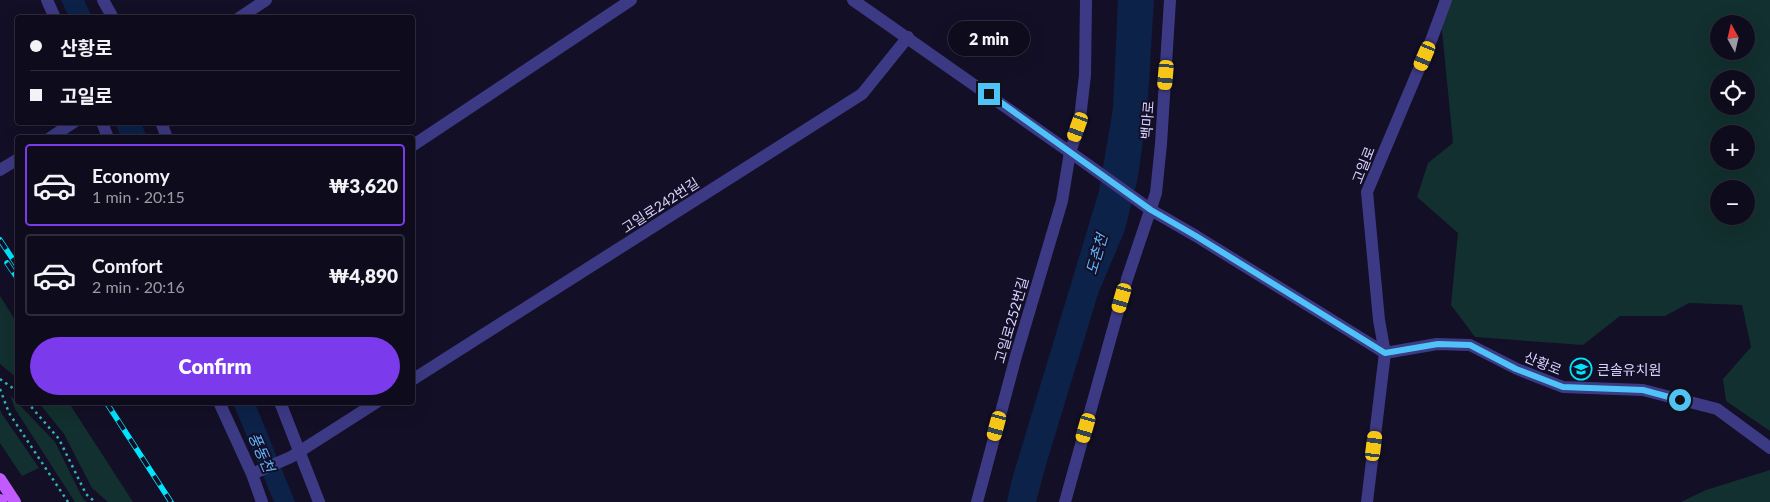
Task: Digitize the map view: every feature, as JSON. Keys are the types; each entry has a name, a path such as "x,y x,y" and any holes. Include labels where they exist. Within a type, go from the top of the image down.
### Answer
{"main road":[{"path":"0,479 15,502"}],"street":[{"path":"47,0 54,15"},
{"path":"103,0 111,15"},
{"path":"244,15 266,0"},
{"path":"415,144 631,0"},
{"path":"853,0 908,37 1146,207 1385,353"},
{"name":"고일로252번길","path":"975,500 1062,201 1070,152 1078,127 1085,75 1086,0"},
{"name":"백마로","path":"1065,502 1146,207 1156,192 1170,0"},
{"name":"고일로","path":"1367,502 1385,353 1379,320 1367,192 1432,38 1446,0"},
{"name":"고일로242번길","path":"415,378 862,94 908,37"},
{"path":"54,135 70,125"},
{"path":"0,170 15,161"},
{"name":"산황로","path":"1385,353 1438,344 1470,345 1516,369 1563,387 1643,390 1717,409 1770,448"},
{"path":"220,405 254,473 262,502"},
{"path":"281,405 295,455 319,502"},
{"path":"254,473 295,455 373,405"}],"path":[{"path":"0,378 15,390"},
{"path":"0,389 9,413 68,502"},
{"path":"30,405 58,439 86,494 95,502"}],"green space":[{"path":"1439,0 1770,0 1770,431 1726,401 1723,379 1751,347 1742,305 1689,303 1665,316 1620,316 1583,345 1475,337 1451,305 1458,233 1417,197 1428,163 1453,143"},
{"path":"0,296 15,320 15,376 0,364"},
{"path":"10,395 15,400 15,405 20,405 55,442 83,499 87,502 75,502 15,409"},
{"path":"41,405 70,405 133,502 108,502 92,488 64,434"},
{"path":"0,409 39,468 22,476 0,443"},
{"path":"1770,470 1770,502 1681,502 1706,490"}],"water":[{"path":"61,0 84,0 91,15 68,15"},
{"name":"도촌천","path":"1118,0 1154,0 1147,113 1138,177 1125,230 1098,294 1036,502 1007,502 1012,479 1099,191 1113,108"},
{"path":"116,125 142,125 146,135 120,135"},
{"name":"풍동천","path":"234,405 256,405 295,502 274,502"}],"railway":[{"path":"0,240 15,262"},
{"path":"7,263 15,275"},
{"path":"108,405 171,502"}],"place":[{"name":"큰솔유치원","path":"1581,369"}],"route":[{"path":"989,94 1151,210 1385,353 1438,344 1470,345 1516,369 1563,387 1643,390 1680,400"}]}
